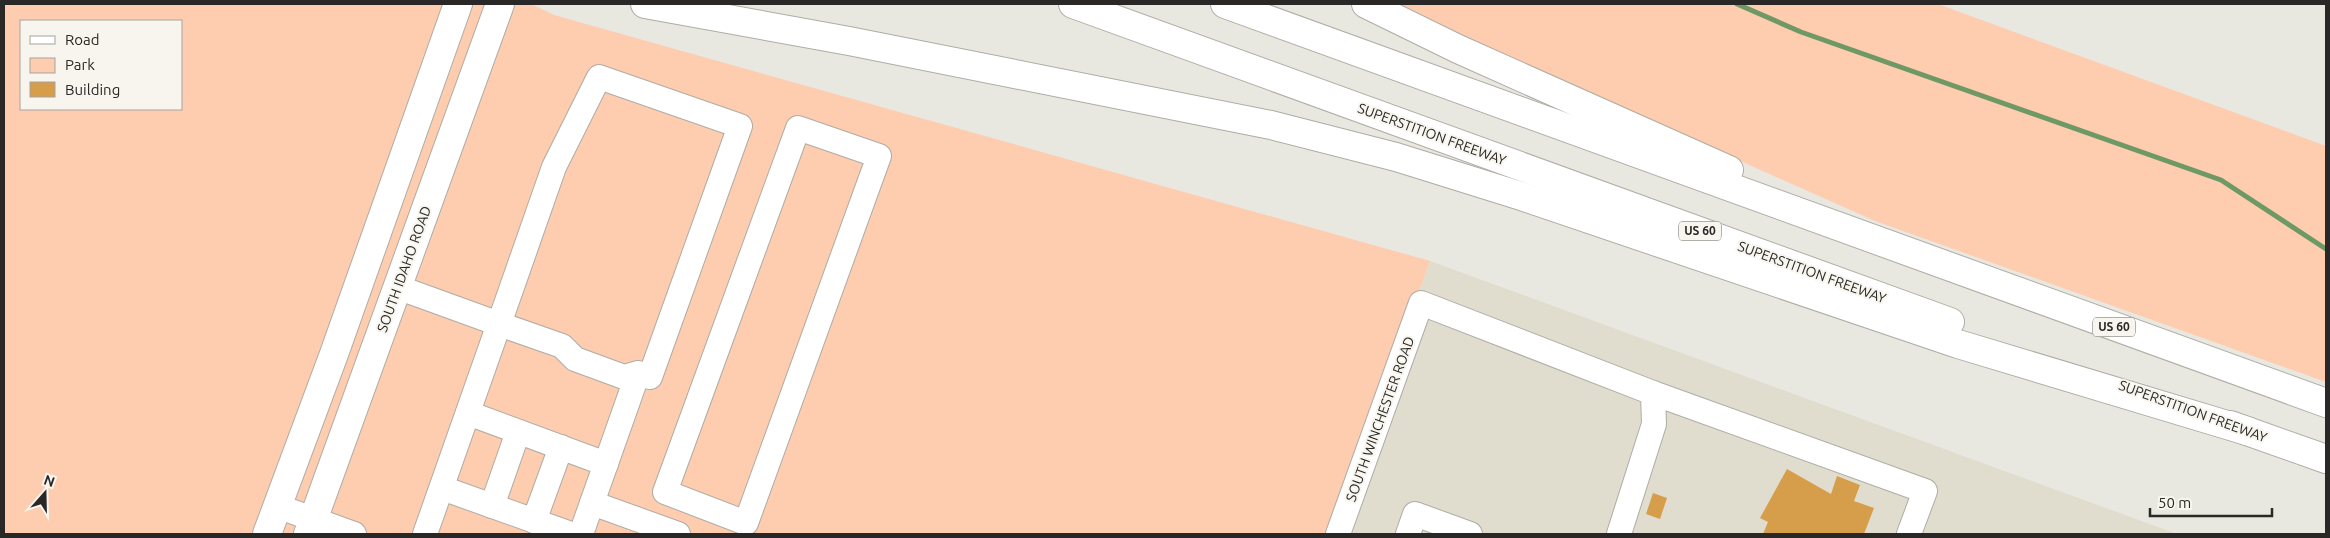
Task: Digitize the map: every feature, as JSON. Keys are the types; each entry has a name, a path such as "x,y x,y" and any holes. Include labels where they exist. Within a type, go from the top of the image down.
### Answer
{"main road":[{"path":"267,534 334,354 458,4"},
{"name":"SOUTH IDAHO ROAD","path":"311,527 500,4"},
{"path":"645,4 849,41 1271,125 1396,157 1521,196 1958,344 2247,431"},
{"name":"SUPERSTITION FREEWAY","path":"1073,4 2326,459"},
{"name":"US 60","path":"1225,4 2326,403"},
{"path":"1366,4 1458,49 1760,183 1902,250"}],"street":[{"path":"397,287 499,324 562,346 575,360 624,377 638,373 650,377 740,126 599,77 554,168 499,324 442,488 425,534"},
{"path":"798,128 879,156 744,528 665,492 798,128"},
{"name":"SOUTH WINCHESTER ROAD","path":"1338,534 1421,303 1653,393"},
{"path":"581,534 638,373"},
{"path":"1619,534 1654,424 1653,393 1925,491 1909,534"},
{"path":"468,414 606,464"},
{"path":"492,506 518,432"},
{"path":"534,521 560,447"},
{"path":"442,488 571,534"},
{"path":"592,503 678,534"},
{"path":"277,506 311,527 354,534"},
{"path":"1408,534 1415,514 1470,534"}],"shaded area":[{"path":"1430,261 2177,534 1334,534"}],"green space":[{"path":"4,4 531,4 554,15 1430,261 1332,534 4,534"},
{"path":"1388,4 1938,4 2326,146 2326,382 1875,221"}],"building":[{"path":"1787,469 1831,494 1837,476 1860,485 1854,501 1874,508 1864,534 1763,534 1768,522 1760,518"},
{"path":"1653,493 1667,498 1660,519 1646,514"}],"waterway":[{"path":"1737,4 1801,32 2221,180 2326,249"}]}
